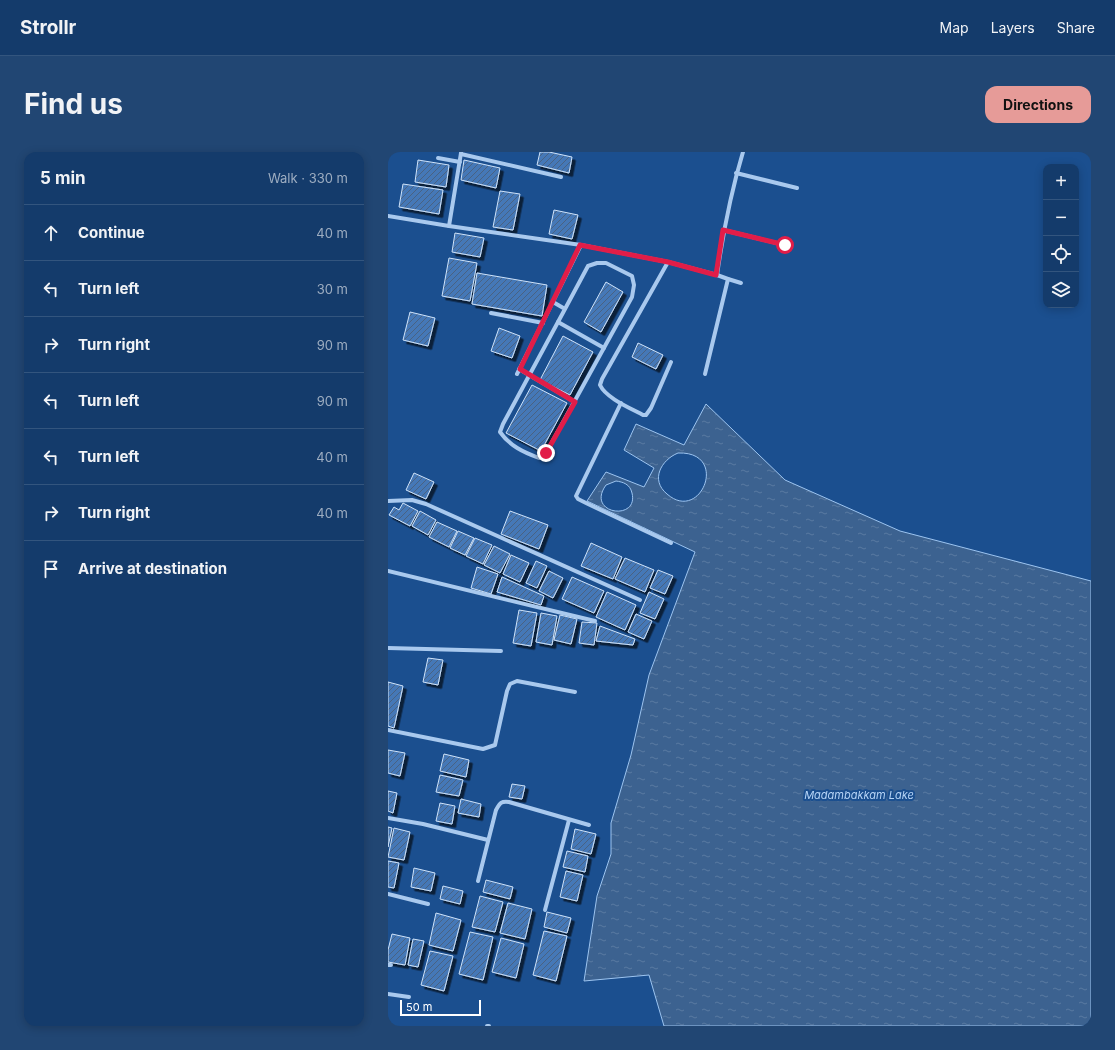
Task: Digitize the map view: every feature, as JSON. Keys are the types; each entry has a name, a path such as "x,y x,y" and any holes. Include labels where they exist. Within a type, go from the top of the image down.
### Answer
{"street":[{"path":"716,275 723,230 736,173 743,152"},
{"path":"449,226 461,153 562,177"},
{"path":"438,158 460,162"},
{"path":"736,173 797,188"},
{"path":"388,216 580,245 668,262 741,282"},
{"path":"723,230 785,245"},
{"path":"517,374 580,245"},
{"path":"668,262 600,385 602,390 620,403 643,415 646,415 651,408 671,362"},
{"path":"597,263 606,263 632,276 634,285 632,297 546,453 539,458 529,455 507,442 500,432 558,322 588,266 597,263"},
{"path":"705,374 728,279"},
{"path":"553,302 565,309"},
{"path":"491,313 543,323"},
{"path":"558,322 604,348"},
{"path":"520,369 575,402"},
{"path":"620,403 576,496 578,499 588,504 671,543"},
{"path":"388,501 412,500 426,504 640,600"},
{"path":"388,571 595,621"},
{"path":"388,648 502,651"},
{"path":"388,730 483,749 495,745 507,690 510,684 517,681 575,692"},
{"path":"478,881 496,810 500,803 509,802 589,825"},
{"path":"388,818 423,824 488,840"},
{"path":"545,910 569,820"},
{"path":"388,894 428,904"},
{"path":"388,994 409,997"}],"water":[{"name":"Madambakkam Lake","path":"706,404 785,480 900,531 1091,581 1091,1026 664,1026 649,975 584,981 597,896 611,854 611,823 631,755 649,675 695,552 587,501 606,472 644,487 654,468 624,450 636,424 684,445","holes":["678,453 694,455 703,463 706,473 705,484 699,494 690,500 679,501 667,494 659,483 660,471 663,465 667,460","616,481 624,483 628,486 632,493 632,502 628,508 621,511 614,511 607,508 602,503 601,495 606,485"]}],"building":[{"path":"540,152 549,152 572,157 569,173 537,165"},
{"path":"418,160 449,165 446,187 415,182"},
{"path":"464,160 500,168 496,188 461,180"},
{"path":"403,184 443,190 439,214 399,207"},
{"path":"500,191 520,194 513,230 493,227"},
{"path":"554,210 578,215 572,239 549,234"},
{"path":"455,233 484,238 480,257 452,252"},
{"path":"449,258 477,263 470,301 442,296"},
{"path":"477,273 547,285 542,316 472,304"},
{"path":"606,282 623,292 601,332 584,322"},
{"path":"410,312 435,318 428,346 403,340"},
{"path":"499,328 520,336 512,358 491,351"},
{"path":"563,336 593,352 570,395 540,380"},
{"path":"638,343 663,355 656,369 632,357"},
{"path":"532,385 567,403 541,451 506,433"},
{"path":"414,473 434,482 426,499 406,490"},
{"path":"403,503 418,511 410,526 389,515 394,507 399,510"},
{"path":"420,511 436,520 428,535 412,526"},
{"path":"510,511 548,525 539,549 501,534"},
{"path":"437,522 457,531 449,547 429,537"},
{"path":"458,531 474,538 465,555 450,548"},
{"path":"475,538 492,545 483,564 466,556"},
{"path":"591,543 622,557 613,579 581,566"},
{"path":"494,546 510,554 500,573 484,565"},
{"path":"511,555 529,563 520,582 503,574"},
{"path":"625,558 654,570 645,592 615,579"},
{"path":"536,561 547,566 537,588 526,583"},
{"path":"477,567 498,574 491,594 471,588"},
{"path":"658,570 673,576 665,594 650,588"},
{"path":"549,571 563,578 553,598 539,591"},
{"path":"502,577 544,596 541,605 497,592"},
{"path":"572,577 604,591 594,613 562,599"},
{"path":"607,592 636,605 625,630 596,617"},
{"path":"649,592 664,599 655,619 640,613"},
{"path":"519,610 537,613 531,646 513,643"},
{"path":"541,613 557,616 552,645 536,642"},
{"path":"636,614 652,621 644,639 628,632"},
{"path":"560,615 577,619 571,644 554,640"},
{"path":"582,622 597,623 594,645 579,643"},
{"path":"600,626 635,639 633,645 596,641"},
{"path":"428,658 443,660 438,685 423,682"},
{"path":"388,682 403,686 394,728 388,726"},
{"path":"388,750 405,753 400,776 388,773"},
{"path":"444,754 469,760 466,777 440,771"},
{"path":"440,775 463,780 459,796 436,792"},
{"path":"512,784 525,786 522,799 509,797"},
{"path":"388,791 397,793 393,813 388,811"},
{"path":"461,799 481,804 479,817 458,813"},
{"path":"440,803 455,806 452,824 436,821"},
{"path":"388,827 392,828 388,847"},
{"path":"394,828 410,832 404,860 388,857"},
{"path":"575,829 596,834 591,854 571,849"},
{"path":"567,851 588,856 585,872 563,867"},
{"path":"388,861 399,863 394,888 388,887"},
{"path":"414,868 435,873 431,891 411,887"},
{"path":"566,871 583,875 577,901 560,897"},
{"path":"486,880 513,887 510,899 483,892"},
{"path":"443,886 463,891 460,904 440,899"},
{"path":"480,896 503,902 495,932 472,927"},
{"path":"508,903 532,909 525,939 500,933"},
{"path":"547,912 571,918 567,933 544,927"},
{"path":"436,913 461,920 453,951 429,945"},
{"path":"544,931 567,936 556,981 533,975"},
{"path":"470,932 493,937 483,980 459,974"},
{"path":"392,934 410,938 405,965 388,962 388,950"},
{"path":"501,938 524,944 516,978 492,972"},
{"path":"413,939 424,941 418,967 408,965"},
{"path":"430,951 453,956 444,991 421,985"}],"route":[{"path":"546,453 575,402 520,369 580,245 668,262 716,275 723,230 785,245"}]}
